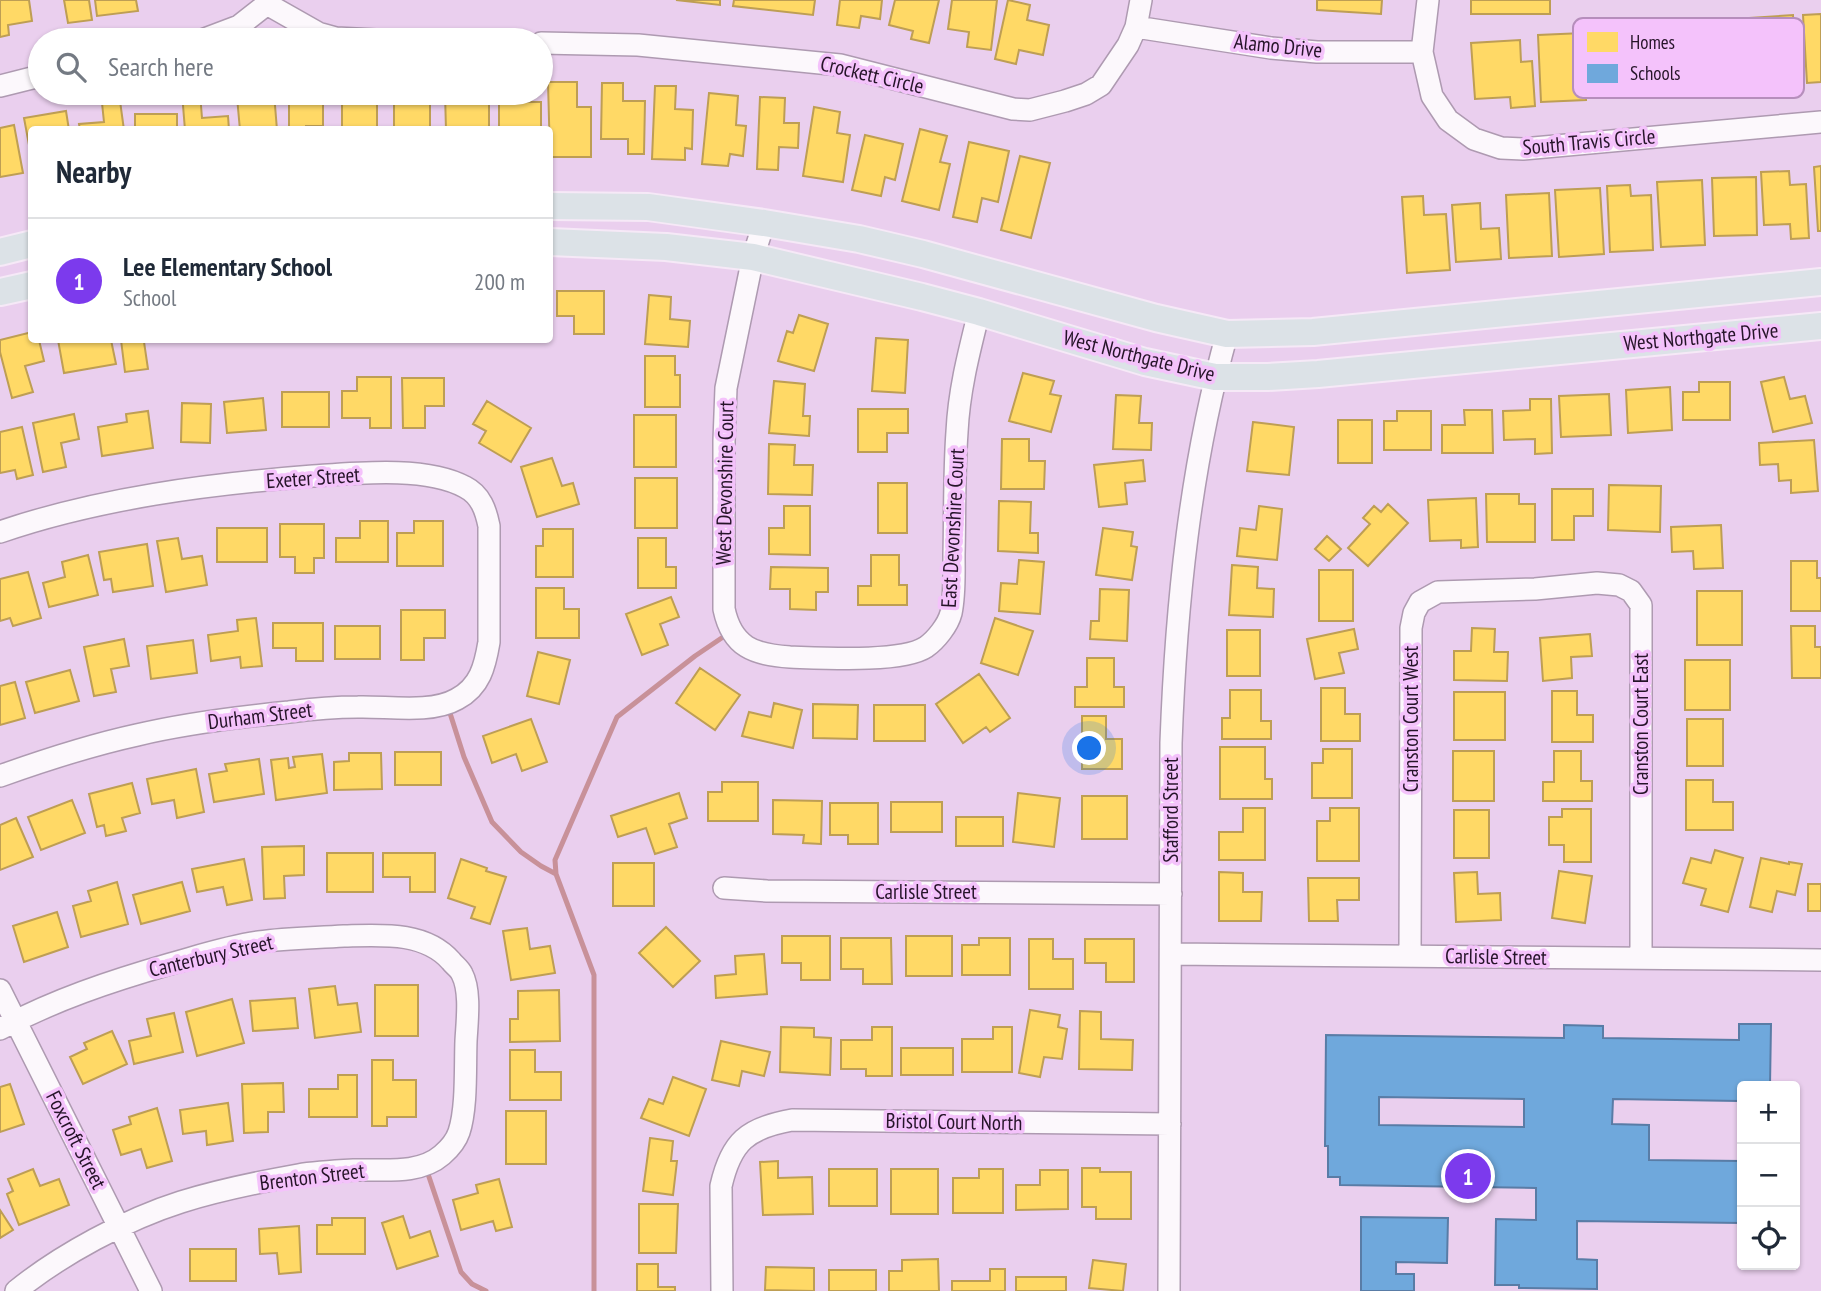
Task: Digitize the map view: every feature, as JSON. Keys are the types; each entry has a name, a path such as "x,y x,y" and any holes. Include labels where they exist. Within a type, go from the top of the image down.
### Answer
{"main road":[{"name":"West Northgate Drive","path":"553,206 648,207 859,239 1156,318 1227,334 1313,332 1821,282"},
{"name":"West Northgate Drive","path":"553,242 666,247 753,257 979,312 1145,362 1215,377 1318,374 1821,326"},
{"path":"0,252 28,245"},
{"path":"0,292 28,286"}],"street":[{"name":"Crockett Circle","path":"553,43 638,45 840,65 1013,109 1030,110 1086,94 1101,85 1128,45 1136,27 1141,0"},
{"name":"South Travis Circle","path":"1428,0 1422,52 1432,96 1448,120 1474,139 1501,148 1523,149 1821,122"},
{"path":"234,28 266,2 310,28"},
{"name":"Alamo Drive","path":"1136,27 1317,52 1422,52"},
{"path":"0,86 28,79"},
{"name":"West Devonshire Court","path":"764,223 753,257 726,388 724,609 727,624 734,635 758,653 836,658"},
{"name":"East Devonshire Court","path":"836,658 915,654 929,646 950,615 954,589 957,432 962,378 979,312"},
{"name":"Stafford Street","path":"1169,1291 1174,675 1188,524 1215,377 1227,334"},
{"name":"Exeter Street","path":"0,532 88,508 185,489 352,473 424,474 468,488 485,509 489,526 489,642"},
{"name":"Cranston Court East","path":"1535,589 1597,583 1619,585 1631,591 1641,605 1641,958"},
{"name":"Cranston Court West","path":"1410,956 1410,650 1414,613 1420,602 1438,592 1535,589"},
{"name":"Durham Street","path":"0,776 50,758 138,734 215,720 357,707 439,706 456,701 473,689 482,672 489,642"},
{"name":"Carlisle Street","path":"724,888 780,892 1171,894"},
{"name":"Canterbury Street","path":"8,1025 68,997 121,978 232,948 288,939 400,936 424,942 445,954 462,974"},
{"name":"Carlisle Street","path":"1171,954 1821,960"},
{"name":"Brenton Street","path":"16,1291 50,1267 120,1228 180,1202 301,1175 419,1167 440,1157 459,1133 463,1107 468,1000 462,974"},
{"name":"Foxcroft Street","path":"0,990 8,1025 120,1228 151,1291"},
{"name":"Bristol Court North","path":"722,1291 721,1186 728,1161 742,1139 775,1123 792,1120 1170,1124"}],"building: Homes":[{"path":"0,0 29,0 32,21 8,25 9,35 0,37"},
{"path":"64,0 89,0 92,20 68,23"},
{"path":"95,0 136,0 138,11 97,16"},
{"path":"676,0 720,0 720,5"},
{"path":"734,0 815,0 813,15 733,6"},
{"path":"840,0 882,0 880,19 861,16 859,28 837,25"},
{"path":"895,0 939,0 929,43 911,39 913,31 889,25"},
{"path":"952,0 997,0 991,50 967,47 969,32 948,29"},
{"path":"1008,0 1030,5 1027,20 1049,25 1043,55 1019,50 1016,64 995,59"},
{"path":"1317,0 1382,0 1381,14 1317,10"},
{"path":"1471,0 1550,0 1550,14 1471,14"},
{"path":"1821,14 1821,82 1807,83 1803,15"},
{"path":"1793,15 1793,18 1750,18"},
{"path":"1573,33 1573,98 1586,100 1541,102 1538,35"},
{"path":"1520,40 1521,62 1532,61 1535,106 1511,108 1510,97 1475,99 1471,43"},
{"path":"553,82 577,82 577,107 591,107 591,157 553,157 553,126 549,126 549,105 553,105"},
{"path":"602,83 623,83 623,101 645,101 644,154 628,154 628,139 601,139"},
{"path":"655,86 676,86 675,109 693,110 692,149 685,148 685,160 652,159"},
{"path":"709,93 738,96 736,125 746,126 743,156 730,154 728,166 702,164"},
{"path":"760,97 785,98 784,123 799,123 798,148 779,147 778,170 757,169"},
{"path":"102,105 121,105 123,126 79,124 104,122"},
{"path":"183,105 201,105 202,118 228,116 229,126 185,126"},
{"path":"238,105 275,105 277,126 240,126"},
{"path":"289,105 323,105 323,126 289,126"},
{"path":"342,105 377,105 377,126 342,126"},
{"path":"394,105 430,105 430,126 394,126"},
{"path":"445,105 489,105 489,126 446,126"},
{"path":"499,105 541,105 541,126 499,126"},
{"path":"814,107 840,112 837,133 850,135 843,182 803,176"},
{"path":"66,111 68,126 28,126 28,140 24,118"},
{"path":"135,114 177,114 177,126 135,126"},
{"path":"14,125 23,173 0,177 0,128"},
{"path":"920,129 947,136 940,162 950,164 939,210 902,201"},
{"path":"865,135 903,144 895,180 885,177 881,196 852,190"},
{"path":"969,142 1009,151 998,202 982,198 977,222 953,217"},
{"path":"1020,156 1050,163 1031,238 1001,230"},
{"path":"1821,166 1821,231 1818,231 1814,167"},
{"path":"1789,171 1790,185 1806,184 1809,238 1791,239 1790,224 1764,225 1761,172"},
{"path":"1756,177 1757,235 1714,236 1712,178"},
{"path":"1702,180 1705,245 1661,247 1657,182"},
{"path":"1630,185 1631,196 1651,195 1653,250 1610,252 1607,186"},
{"path":"1600,188 1604,254 1559,257 1555,190"},
{"path":"1549,193 1552,256 1509,258 1506,195"},
{"path":"1423,196 1424,215 1446,214 1450,270 1407,273 1402,197"},
{"path":"1480,203 1481,229 1499,228 1501,259 1456,262 1452,205"},
{"path":"557,291 604,291 604,334 574,334 574,316 557,316"},
{"path":"649,295 671,297 670,319 690,321 688,347 645,344"},
{"path":"799,315 828,324 814,371 778,361 787,331 793,333"},
{"path":"28,333 28,343 40,343 44,361 25,366 33,392 12,398 0,352 0,340"},
{"path":"876,338 908,340 905,393 872,391"},
{"path":"59,343 112,343 116,364 64,373"},
{"path":"121,343 144,343 148,369 125,372"},
{"path":"645,356 675,356 675,375 680,375 680,407 645,407"},
{"path":"1023,373 1054,381 1050,394 1061,396 1051,432 1009,421"},
{"path":"357,377 391,377 391,428 370,428 370,418 342,418 342,391 357,391"},
{"path":"1784,377 1790,399 1805,396 1812,423 1773,432 1761,382"},
{"path":"402,378 444,378 444,406 425,406 425,428 403,428"},
{"path":"774,381 805,384 803,416 810,416 809,436 769,433"},
{"path":"1699,382 1730,382 1730,420 1683,420 1683,392 1699,392"},
{"path":"1670,387 1672,430 1628,433 1626,390"},
{"path":"282,392 329,392 329,427 282,427"},
{"path":"1609,394 1611,435 1561,437 1559,396"},
{"path":"1116,395 1141,396 1139,423 1152,423 1151,450 1113,449"},
{"path":"263,398 266,430 227,433 224,402"},
{"path":"1530,399 1551,399 1552,453 1535,454 1535,439 1504,440 1503,411 1530,410"},
{"path":"487,401 531,428 511,462 479,443 486,431 473,424"},
{"path":"182,403 211,404 210,443 181,442"},
{"path":"858,409 908,409 908,433 887,433 887,452 858,452"},
{"path":"1464,410 1492,410 1493,453 1442,453 1442,425 1465,425"},
{"path":"148,411 153,448 102,456 98,427 127,422 126,414"},
{"path":"1397,411 1431,411 1431,450 1384,450 1384,421 1397,421"},
{"path":"74,414 79,439 61,443 66,467 43,472 33,423"},
{"path":"634,415 676,415 676,467 634,467"},
{"path":"1338,420 1372,420 1372,463 1338,463"},
{"path":"1253,422 1294,427 1289,475 1247,471"},
{"path":"22,427 33,475 17,479 15,470 0,473 0,432"},
{"path":"1002,439 1029,439 1029,461 1045,461 1044,489 1001,489"},
{"path":"1814,440 1818,491 1791,493 1791,480 1779,481 1778,464 1760,465 1759,443"},
{"path":"769,444 795,445 794,465 813,465 812,495 768,494"},
{"path":"552,458 562,486 573,483 579,504 537,517 521,467"},
{"path":"1143,460 1145,481 1125,483 1127,504 1099,507 1094,465"},
{"path":"635,478 677,478 677,528 635,528"},
{"path":"878,483 907,483 907,533 878,533"},
{"path":"1609,485 1661,486 1660,532 1608,530"},
{"path":"1552,489 1593,489 1593,516 1574,516 1574,540 1552,540"},
{"path":"1486,494 1519,494 1519,504 1535,504 1535,542 1487,542"},
{"path":"1476,498 1478,547 1461,548 1461,540 1430,541 1428,500"},
{"path":"999,501 1031,502 1030,533 1038,533 1038,553 998,551"},
{"path":"1388,504 1408,523 1368,566 1348,548 1370,524 1363,518 1374,506 1381,512"},
{"path":"784,506 810,506 810,555 769,554 769,528 784,528"},
{"path":"1259,506 1282,509 1277,560 1237,556 1240,528 1256,530"},
{"path":"360,521 388,521 388,562 336,562 336,538 360,538"},
{"path":"414,521 443,521 443,566 397,566 397,533 414,533"},
{"path":"280,524 324,524 324,558 314,558 314,573 295,573 295,557 280,557"},
{"path":"1721,525 1723,568 1694,569 1693,551 1672,552 1671,527"},
{"path":"217,528 267,528 267,562 217,562"},
{"path":"1103,528 1133,532 1131,546 1137,547 1132,580 1096,575"},
{"path":"543,529 573,529 573,577 536,577 536,546 543,546"},
{"path":"1327,536 1341,549 1329,561 1315,549"},
{"path":"178,538 182,559 202,556 207,585 166,592 157,541"},
{"path":"638,538 666,538 666,567 676,567 676,588 638,588"},
{"path":"147,544 153,586 113,592 111,579 104,580 99,552"},
{"path":"88,555 98,595 49,607 43,583 65,577 62,562"},
{"path":"871,555 899,555 899,585 907,585 907,605 858,605 858,586 871,586"},
{"path":"1019,560 1044,562 1040,614 999,611 1001,583 1017,584"},
{"path":"1791,561 1817,561 1817,578 1821,578 1821,611 1791,611"},
{"path":"1232,565 1258,567 1257,588 1274,589 1273,617 1229,615"},
{"path":"771,567 828,568 828,592 816,592 816,610 790,609 790,589 770,589"},
{"path":"1319,570 1353,570 1353,621 1319,621"},
{"path":"28,572 41,618 13,626 10,618 0,621 0,579"},
{"path":"536,588 564,588 564,609 579,609 579,638 536,638"},
{"path":"1100,589 1129,590 1127,641 1090,639 1091,621 1099,621"},
{"path":"1697,591 1742,591 1742,645 1697,645"},
{"path":"671,597 679,617 660,624 668,645 642,655 626,614"},
{"path":"401,610 445,610 445,638 424,638 424,660 401,660"},
{"path":"256,618 262,666 241,668 240,657 211,661 208,635 238,631 237,620"},
{"path":"995,618 1033,631 1018,675 981,663"},
{"path":"273,623 323,623 323,661 296,661 296,648 273,648"},
{"path":"335,626 380,626 380,659 335,659"},
{"path":"1791,626 1815,626 1815,647 1821,647 1821,678 1792,678"},
{"path":"1472,628 1495,629 1494,652 1508,652 1507,681 1454,680 1454,651 1471,651"},
{"path":"1354,629 1358,649 1339,653 1344,673 1315,679 1307,639"},
{"path":"1227,630 1260,630 1260,676 1227,676"},
{"path":"1590,634 1592,656 1571,657 1572,678 1543,681 1540,638"},
{"path":"124,639 129,666 111,669 116,692 94,696 84,647"},
{"path":"193,640 197,673 151,679 147,646"},
{"path":"538,652 570,660 559,704 527,696"},
{"path":"1087,658 1114,658 1114,687 1124,687 1124,707 1075,707 1075,687 1087,687"},
{"path":"1685,660 1730,660 1730,710 1685,710"},
{"path":"700,668 740,695 715,730 676,703"},
{"path":"70,670 79,701 35,713 26,682"},
{"path":"979,674 1010,718 990,732 986,727 963,743 936,704"},
{"path":"15,682 25,718 0,725 0,686"},
{"path":"1321,688 1345,688 1345,714 1360,714 1360,741 1321,741"},
{"path":"1230,690 1261,690 1261,721 1271,721 1271,739 1222,739 1222,718 1230,718"},
{"path":"1552,691 1577,691 1577,715 1593,715 1593,742 1552,742"},
{"path":"1454,692 1505,692 1505,740 1454,740"},
{"path":"774,703 802,710 793,748 742,736 749,712 771,717"},
{"path":"813,704 858,705 857,739 813,738"},
{"path":"874,705 925,705 925,741 874,741"},
{"path":"1082,716 1106,716 1106,739 1122,739 1122,769 1082,769"},
{"path":"531,719 547,762 522,771 516,754 492,763 483,736"},
{"path":"1687,719 1723,719 1723,766 1687,766"},
{"path":"1220,747 1265,747 1265,779 1272,779 1272,799 1220,799"},
{"path":"1323,749 1352,749 1352,798 1312,798 1312,763 1323,763"},
{"path":"1453,751 1494,751 1494,801 1453,801"},
{"path":"1554,751 1581,751 1581,781 1592,781 1592,801 1543,801 1543,782 1554,782"},
{"path":"395,752 441,752 441,785 395,785"},
{"path":"349,753 381,753 382,789 334,790 334,762 349,761"},
{"path":"322,754 327,793 276,800 271,760 288,758 289,768 295,767 293,757"},
{"path":"259,759 264,794 214,802 209,774 227,771 225,764"},
{"path":"196,769 204,812 177,818 174,800 152,804 147,779"},
{"path":"1686,780 1713,780 1713,802 1733,802 1733,830 1686,830"},
{"path":"722,782 758,782 758,821 708,821 708,792 722,792"},
{"path":"132,783 140,813 122,818 126,831 106,836 104,825 97,827 89,794"},
{"path":"679,793 687,818 669,824 677,847 655,854 646,828 618,837 611,816"},
{"path":"1018,793 1060,798 1054,847 1013,842"},
{"path":"1082,796 1127,796 1127,839 1082,839"},
{"path":"72,800 85,833 41,850 28,817"},
{"path":"773,800 822,801 821,844 803,843 804,835 773,834"},
{"path":"891,802 942,802 942,832 891,832"},
{"path":"830,803 878,803 878,844 848,844 848,835 830,835"},
{"path":"1243,808 1265,808 1265,860 1219,860 1219,832 1243,832"},
{"path":"1330,808 1359,808 1359,861 1317,861 1317,821 1330,821"},
{"path":"1562,809 1591,809 1591,862 1564,862 1564,845 1549,845 1549,817 1562,817"},
{"path":"1454,810 1489,810 1489,858 1454,858"},
{"path":"956,817 1003,817 1003,846 956,846"},
{"path":"16,818 33,857 0,870 0,825"},
{"path":"304,846 304,875 284,876 285,898 264,899 262,847"},
{"path":"1715,850 1743,858 1728,912 1701,905 1706,889 1683,883 1691,858 1711,863"},
{"path":"327,853 373,853 373,892 327,892"},
{"path":"383,853 435,853 435,892 410,892 410,877 383,877"},
{"path":"1761,858 1802,864 1795,895 1777,891 1772,912 1750,907"},
{"path":"244,859 252,900 227,905 223,887 197,892 192,869"},
{"path":"461,859 506,877 490,924 471,918 475,907 448,898"},
{"path":"613,863 654,863 654,906 613,906"},
{"path":"1559,871 1592,876 1585,923 1552,918"},
{"path":"1219,872 1243,873 1243,892 1262,892 1261,921 1219,921"},
{"path":"1477,872 1478,894 1500,893 1501,920 1456,922 1454,873"},
{"path":"1308,878 1359,878 1359,900 1337,900 1338,921 1309,921"},
{"path":"117,882 128,924 81,937 73,906 91,901 88,891"},
{"path":"182,882 190,911 141,924 133,895"},
{"path":"1808,884 1821,884 1821,911 1808,911"},
{"path":"57,912 68,947 24,962 13,926"},
{"path":"666,927 700,961 673,987 639,953"},
{"path":"527,928 530,949 550,946 555,973 511,980 503,931"},
{"path":"782,936 830,936 830,980 801,980 801,963 782,963"},
{"path":"906,936 952,936 952,976 906,976"},
{"path":"841,938 891,938 892,984 863,984 863,969 841,969"},
{"path":"979,938 1010,938 1010,975 962,975 962,945 979,945"},
{"path":"1029,939 1053,939 1053,959 1073,959 1073,989 1029,989"},
{"path":"1085,939 1134,939 1134,982 1106,982 1106,963 1085,963"},
{"path":"764,954 767,994 716,998 715,976 736,974 735,956"},
{"path":"375,985 418,985 418,1036 375,1036"},
{"path":"335,986 338,1005 357,1003 361,1032 315,1038 309,989"},
{"path":"559,990 560,1041 510,1042 510,1019 518,1019 518,991"},
{"path":"295,998 298,1028 253,1031 250,1001"},
{"path":"232,999 244,1043 197,1056 186,1012"},
{"path":"1030,1010 1060,1015 1058,1027 1067,1029 1062,1059 1044,1057 1040,1077 1019,1073"},
{"path":"1080,1011 1101,1012 1101,1039 1133,1040 1132,1070 1079,1069"},
{"path":"174,1013 183,1052 134,1064 129,1041 151,1036 147,1019"},
{"path":"781,1027 814,1028 814,1037 831,1038 830,1075 780,1072"},
{"path":"872,1027 892,1027 892,1076 866,1076 866,1069 841,1069 841,1040 872,1040"},
{"path":"993,1027 1012,1027 1012,1072 962,1072 962,1039 993,1039"},
{"path":"112,1031 127,1064 83,1084 70,1057 87,1049 84,1043"},
{"path":"721,1041 770,1052 764,1076 742,1071 739,1086 712,1080"},
{"path":"901,1048 953,1048 953,1075 901,1075"},
{"path":"510,1050 535,1050 535,1072 561,1072 561,1100 510,1100"},
{"path":"372,1060 393,1060 393,1080 416,1080 416,1117 387,1117 387,1126 372,1126"},
{"path":"338,1075 357,1075 357,1117 309,1117 309,1089 338,1089"},
{"path":"673,1077 706,1089 689,1136 641,1118 649,1099 663,1104"},
{"path":"283,1083 284,1112 268,1112 268,1132 244,1133 242,1084"},
{"path":"10,1084 24,1124 0,1132 0,1087"},
{"path":"228,1103 233,1141 207,1145 206,1131 183,1134 180,1110"},
{"path":"157,1108 172,1161 147,1168 141,1149 121,1155 113,1130 131,1124 129,1117"},
{"path":"506,1111 546,1111 546,1164 506,1164"},
{"path":"650,1138 673,1141 671,1161 677,1161 673,1195 643,1191"},
{"path":"778,1161 778,1178 812,1177 813,1214 763,1215 760,1162"},
{"path":"1082,1168 1100,1168 1100,1172 1131,1172 1131,1219 1096,1219 1096,1207 1082,1207"},
{"path":"33,1169 40,1186 59,1179 69,1205 19,1225 7,1194 13,1191 8,1179"},
{"path":"829,1169 877,1169 877,1206 829,1206"},
{"path":"891,1169 938,1169 938,1214 891,1214"},
{"path":"979,1169 1003,1169 1003,1213 953,1213 953,1178 979,1178"},
{"path":"1040,1170 1068,1170 1068,1209 1016,1210 1016,1185 1040,1185"},
{"path":"499,1179 512,1227 496,1231 493,1221 461,1230 453,1200 478,1193 476,1185"},
{"path":"639,1204 678,1204 676,1253 639,1253"},
{"path":"0,1210 13,1230 0,1238"},
{"path":"403,1216 410,1238 430,1231 438,1256 397,1269 382,1223"},
{"path":"332,1218 365,1218 365,1254 317,1254 317,1225 332,1225"},
{"path":"299,1226 301,1272 279,1274 277,1253 260,1254 259,1229"},
{"path":"190,1249 236,1249 236,1281 190,1281"},
{"path":"938,1259 939,1291 889,1291 889,1271 902,1271 902,1260"},
{"path":"1093,1260 1126,1264 1123,1291 1089,1288"},
{"path":"637,1264 658,1264 658,1287 675,1287 675,1291 637,1291"},
{"path":"766,1267 814,1268 814,1291 765,1290"},
{"path":"990,1269 1005,1269 1005,1291 952,1291 952,1281 990,1281"},
{"path":"829,1270 876,1270 876,1291 829,1291"},
{"path":"1016,1277 1066,1277 1066,1291 1016,1291"}],"building: Schools":[{"path":"1739,1024 1771,1024 1770,1081 1737,1081 1737,1101 1613,1099 1612,1124 1649,1125 1649,1160 1737,1161 1737,1223 1577,1221 1577,1259 1597,1260 1597,1289 1519,1288 1519,1285 1495,1285 1496,1219 1536,1220 1536,1188 1340,1185 1340,1177 1328,1177 1328,1146 1325,1146 1326,1035 1564,1038 1564,1025 1603,1026 1603,1038 1739,1040","holes":["1379,1097 1524,1099 1524,1127 1379,1125"]},
{"path":"1361,1217 1448,1218 1447,1263 1396,1262 1396,1274 1414,1274 1414,1291 1361,1291"}],"waterway":[{"path":"594,1291 594,975 556,874 555,860 617,717 729,633"},
{"path":"449,710 464,757 492,822 521,852 556,874"},
{"path":"426,1168 461,1272 472,1284 486,1291"}],"place":[{"name":"Lee Elementary School","path":"1468,1176"}]}
